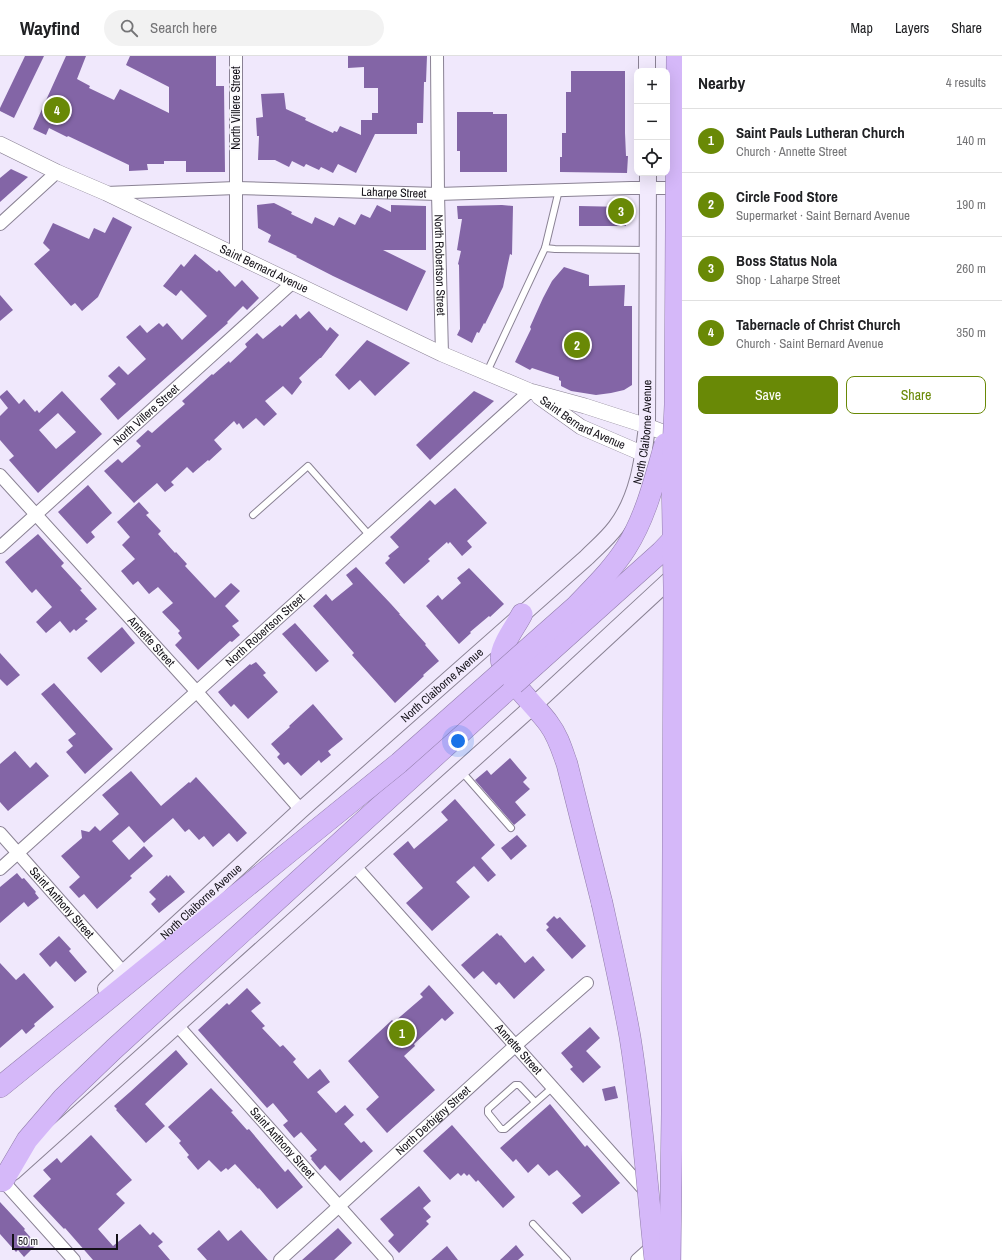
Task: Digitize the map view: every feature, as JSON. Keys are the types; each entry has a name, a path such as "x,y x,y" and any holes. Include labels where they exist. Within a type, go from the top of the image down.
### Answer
{"highway":[{"path":"670,1260 674,587 672,471 675,405 677,56"},
{"path":"0,1087 399,763 576,606 613,566 627,547 652,489 675,405"},
{"path":"3,1181 27,1140 63,1098 114,1049 660,552 682,530"},
{"path":"522,614 503,648 501,658 506,674 550,725 559,742 567,764 618,971 630,1038 638,1097 655,1260"}],"main road":[{"path":"647,56 647,68"},
{"name":"North Claiborne Avenue","path":"0,1083 124,973 301,810 606,540 616,527 625,514 636,486 644,454 647,426 648,180"},
{"path":"3,1181 534,705 682,568"}],"street":[{"name":"North Villere Street","path":"236,56 236,255"},
{"name":"North Robertson Street","path":"437,56 438,194 442,354"},
{"name":"Saint Bernard Avenue","path":"0,144 57,172 106,193 442,354 530,391 585,406 682,439"},
{"path":"0,224 57,172"},
{"name":"Laharpe Street","path":"106,193 236,188 438,194 559,190 648,180 682,188"},
{"name":"North Villere Street","path":"0,548 292,283"},
{"name":"North Robertson Street","path":"0,869 530,391"},
{"name":"Saint Bernard Avenue","path":"530,391 580,427 682,469"},
{"name":"Annette Street","path":"0,475 197,692 301,810"},
{"name":"Saint Anthony Street","path":"0,833 124,973"},
{"name":"Annette Street","path":"354,865 680,1226"},
{"name":"North Derbigny Street","path":"280,1260 516,1045 588,983"},
{"name":"Saint Anthony Street","path":"177,1025 387,1260"},
{"path":"3,1181 74,1260"},
{"path":"637,1260 680,1226"}],"lane":[{"path":"486,372 545,248 559,190"},
{"path":"545,248 555,250 648,250"},
{"path":"253,515 308,466 370,536"},
{"path":"461,770 511,828"},
{"path":"535,1102 519,1085 515,1085 488,1109 488,1113 501,1129 505,1129 553,1086"},
{"path":"533,1224 567,1260"}],"building":[{"path":"25,56 44,56 14,118 0,111 0,108"},
{"path":"66,56 86,56 77,79 90,86 89,88 114,100 120,89 169,113 169,87 126,65 130,56 216,56 216,86 224,86 225,172 186,172 186,161 164,161 164,164 147,164 148,170 129,171 129,165 68,136 67,137 49,128 46,135 33,129"},
{"path":"348,56 427,56 426,82 424,82 423,123 417,123 417,134 375,134 356,173 338,164 333,173 321,167 319,170 306,164 304,167 292,161 289,167 275,160 258,160 259,136 257,136 256,118 263,117 261,94 284,93 286,109 306,118 305,120 333,133 334,131 337,132 340,126 361,135 361,120 372,120 372,113 378,113 378,88 364,88 364,67 348,68"},
{"path":"571,71 625,71 625,133 626,156 628,156 627,173 560,172 560,157 562,157 562,133 566,133 566,92 571,92"},
{"path":"457,112 493,112 493,114 507,114 507,172 460,172 460,151 457,151"},
{"path":"11,169 28,177 0,202 0,178"},
{"path":"274,203 292,212 291,214 312,224 315,217 334,226 339,217 355,225 361,214 370,218 377,205 391,212 391,205 426,206 426,250 383,250 426,271 407,311 333,276 268,242 271,235 258,228 257,205"},
{"path":"457,206 513,206 512,255 510,254 503,287 485,324 484,323 479,333 477,332 472,343 457,335 460,329 458,264 461,251 457,250 462,219 458,219"},
{"path":"579,206 626,207 626,226 579,226"},
{"path":"113,217 132,227 98,297 82,311 75,303 71,306 34,264 50,250 43,243 53,223 89,239 94,228 105,233"},
{"path":"195,254 217,272 219,270 235,287 242,280 259,298 247,310 243,306 227,322 228,323 118,420 100,399 116,384 108,376 119,366 128,375 146,359 126,337 140,325 147,333 159,323 163,327 167,323 182,340 207,316 181,290 176,296 163,286 181,264 184,267"},
{"path":"564,267 589,275 589,286 625,285 624,306 632,306 632,385 624,390 596,395 571,391 561,386 559,377 532,368 530,370 515,362 531,329 530,327 543,298 552,281"},
{"path":"0,295 13,310 0,321"},
{"path":"309,311 327,331 330,327 339,335 321,358 299,378 302,382 292,395 283,386 265,401 277,414 264,426 256,418 243,429 239,423 237,425 234,421 214,440 222,449 209,461 208,460 193,473 187,467 171,482 174,485 165,492 157,483 134,503 104,471 118,459 122,463 141,446 136,441 148,430 152,433 185,404 182,401 212,374 213,375 229,361 230,363 247,347 245,344 257,333 263,339 280,325 282,327 296,314 300,319"},
{"path":"367,340 410,363 375,396 360,380 349,390 335,375"},
{"path":"7,390 19,404 24,399 35,412 37,410 39,413 62,391 102,434 38,493 9,460 14,456 0,440 0,416 8,408 0,396","holes":["58,413 76,432 56,449 39,430"]},
{"path":"474,391 494,401 430,460 416,445"},
{"path":"88,485 112,513 91,532 95,537 87,544 58,512"},
{"path":"455,488 487,523 467,541 472,547 462,556 450,542 448,544 447,542 428,559 430,561 404,584 385,563 390,558 388,556 399,547 390,537 430,500 435,505"},
{"path":"139,502 149,513 146,515 161,531 158,534 187,564 185,566 215,598 231,583 240,591 225,606 239,621 232,626 240,635 232,642 230,641 198,670 175,645 182,638 178,633 180,631 162,612 173,603 158,587 149,594 138,581 133,585 121,571 135,559 122,545 130,537 117,522"},
{"path":"38,534 64,563 61,566 82,589 80,590 97,609 85,619 88,621 76,631 74,629 70,633 60,621 46,633 36,622 52,607 36,589 32,593 5,562"},
{"path":"356,567 400,614 439,661 395,703 352,655 354,653 313,606 326,594 332,601 353,584 346,575"},
{"path":"469,568 504,604 470,632 471,633 459,644 426,606 438,595 442,600 461,583 457,578"},
{"path":"295,623 329,661 316,672 282,634"},
{"path":"122,627 135,643 101,673 87,658"},
{"path":"0,653 20,675 7,686 0,679"},
{"path":"256,662 266,673 263,675 278,692 248,719 234,704 231,707 218,692 250,664 251,665"},
{"path":"54,683 113,749 85,774 66,752 73,746 68,740 76,734 41,694"},
{"path":"313,704 343,739 328,751 331,755 321,763 319,760 301,776 288,762 284,765 277,757 280,754 271,744"},
{"path":"15,751 30,768 36,762 49,776 8,811 0,802 0,764"},
{"path":"510,758 527,778 523,782 530,789 515,802 526,815 514,825 475,780 487,770 491,775"},
{"path":"131,771 161,806 196,777 247,833 237,842 229,833 213,847 204,836 199,840 189,829 185,832 173,818 144,843 129,826 112,841 129,860 144,846 153,856 130,876 132,878 97,909 84,894 79,898 69,887 80,877 61,856 82,838 81,830 89,832 95,826 100,831 119,814 102,795"},
{"path":"455,799 495,845 481,858 496,875 488,882 474,866 456,882 470,897 432,931 406,903 423,888 393,854 408,841 414,849 448,820 441,812"},
{"path":"517,835 527,846 511,860 501,848"},
{"path":"17,873 22,879 24,878 39,898 28,907 24,902 0,923 0,887"},
{"path":"167,875 168,877 170,875 185,892 159,913 151,904 156,899 149,892"},
{"path":"554,916 557,919 560,917 586,946 572,959 546,930 549,927 546,924"},
{"path":"497,933 500,936 501,935 525,963 533,956 545,970 514,999 499,982 496,985 483,971 474,979 461,965"},
{"path":"59,936 71,949 69,951 87,972 75,982 56,961 50,967 39,954"},
{"path":"0,963 16,980 24,973 54,1007 34,1024 35,1026 26,1034 22,1029 0,1048"},
{"path":"429,985 454,1013 445,1021 442,1018 414,1044 415,1046 404,1056 435,1090 387,1133 366,1109 379,1097 348,1061 392,1020 394,1022 423,997 420,994"},
{"path":"247,988 261,1003 251,1011 265,1026 262,1028 280,1047 283,1045 296,1059 293,1062 308,1079 320,1069 330,1082 317,1092 336,1113 345,1105 354,1115 344,1124 361,1143 364,1141 373,1151 340,1181 325,1165 320,1170 310,1156 317,1150 301,1132 294,1138 283,1125 288,1121 273,1103 267,1108 198,1030 227,1003 229,1005"},
{"path":"590,1027 600,1038 586,1051 601,1067 583,1083 570,1069 573,1067 561,1053"},
{"path":"176,1050 188,1064 145,1104 165,1126 146,1143 114,1106"},
{"path":"615,1086 618,1098 605,1101 602,1089"},
{"path":"211,1088 233,1111 231,1112 247,1130 249,1129 285,1172 288,1169 303,1187 277,1209 235,1164 228,1170 226,1168 221,1172 209,1160 198,1170 187,1157 189,1155 179,1143 181,1141 168,1127"},
{"path":"550,1104 585,1147 587,1145 620,1183 582,1214 572,1203 581,1196 557,1170 549,1176 538,1164 528,1173 516,1159 513,1162 500,1148"},
{"path":"452,1125 515,1197 503,1208 478,1180 476,1182 469,1174 467,1176 464,1173 461,1176 458,1173 450,1180 423,1151"},
{"path":"91,1135 132,1180 116,1194 125,1203 98,1229 113,1246 140,1224 150,1235 153,1232 163,1242 158,1246 170,1260 93,1260 65,1228 64,1229 33,1196 51,1179 43,1170 57,1158 61,1163"},
{"path":"419,1186 431,1201 423,1208 431,1217 426,1221 429,1224 399,1253 388,1241 394,1235 380,1219"},
{"path":"0,1202 25,1229 24,1230 31,1238 29,1240 35,1246 24,1257 18,1250 16,1252 0,1234"},
{"path":"338,1228 352,1243 334,1260 302,1260"},
{"path":"219,1230 228,1241 241,1230 268,1260 207,1260 197,1249"},
{"path":"516,1245 524,1255 518,1260 500,1260"},
{"path":"447,1246 458,1260 431,1260"}],"place":[{"name":"Tabernacle of Christ Church","path":"57,110"},
{"name":"Boss Status Nola","path":"621,211"},
{"name":"Circle Food Store","path":"577,345"},
{"name":"Saint Pauls Lutheran Church","path":"402,1033"}]}
